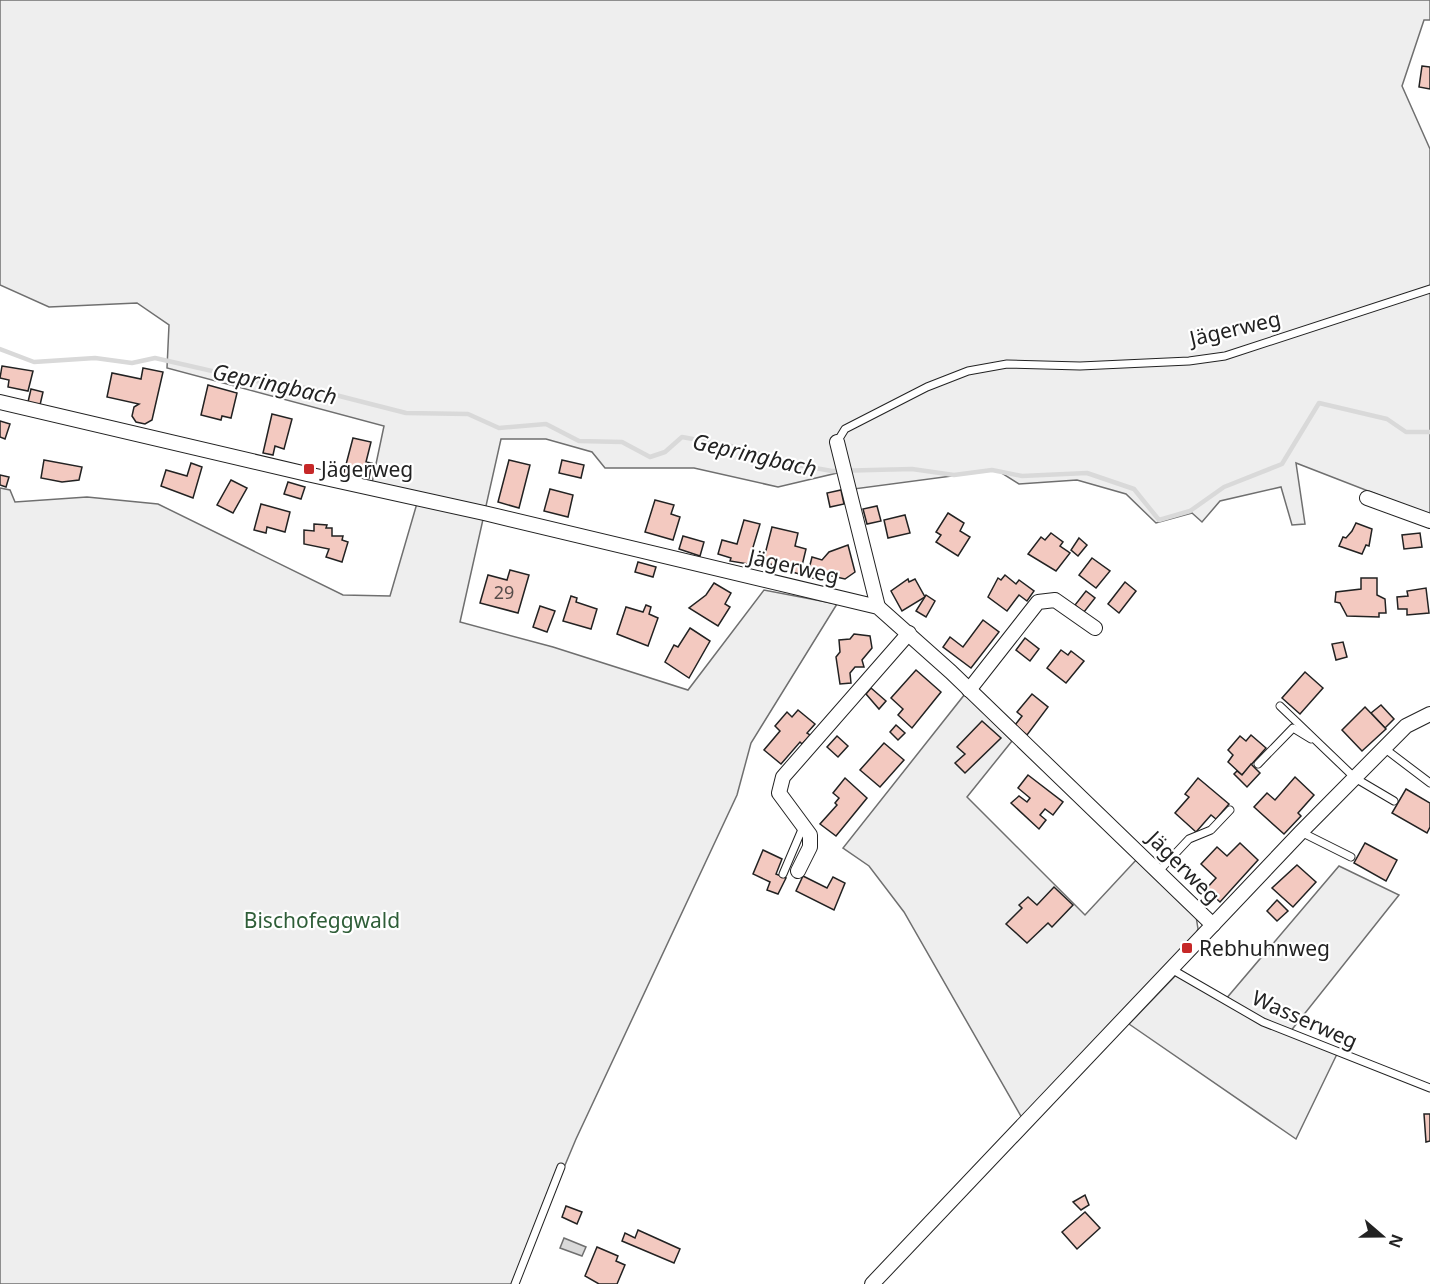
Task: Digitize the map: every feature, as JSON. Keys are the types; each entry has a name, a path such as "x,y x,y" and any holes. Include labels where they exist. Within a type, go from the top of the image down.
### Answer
{"street":[{"name":"Jägerweg","path":"0,402 484,513 878,607 909,633 1213,925"},
{"name":"Jägerweg","path":"837,442 839,458 878,607"},
{"path":"1367,498 1430,521"},
{"path":"969,690 1038,602 1055,600 1095,628"},
{"path":"798,871 811,840 804,825 779,793 783,777 909,633"},
{"path":"872,1284 1173,970 1301,832 1407,726 1430,714"}],"lane":[{"name":"Jägerweg","path":"837,442 845,429 927,387 968,371 1007,364 1080,366 1189,361 1225,356 1430,289"},
{"path":"1280,706 1355,778 1394,801"},
{"path":"1258,764 1293,728 1302,735 1316,740"},
{"path":"1384,748 1430,783"},
{"path":"1158,872 1189,839 1211,830 1230,810"},
{"path":"783,874 804,825"},
{"path":"1301,832 1351,857"},
{"name":"Wasserweg","path":"1173,970 1263,1022 1430,1088"},
{"path":"515,1284 561,1167"}],"green space":[{"name":"Bischofeggwald","path":"0,0 1430,0 1430,20 1424,20 1402,86 1430,149 1430,515 1296,463 1305,524 1292,525 1281,487 1220,501 1202,522 1192,513 1156,523 1126,494 1077,480 1019,484 997,470 854,489 850,470 778,487 694,468 605,468 592,452 546,439 501,439 460,622 553,647 688,690 764,590 837,604 751,743 737,795 576,1139 515,1284 0,1284 0,488 10,490 15,502 87,497 158,504 343,595 390,596 420,493 372,483 384,426 167,368 169,325 137,303 49,307 0,285"},
{"path":"965,694 1012,741 967,797 1085,915 1137,859 1196,916 1198,929 1194,938 1022,1118 904,912 869,866 843,848"},
{"path":"1339,866 1399,895 1290,1032 1338,1052 1296,1139 1129,1024 1178,973 1225,1000"}],"shaded area":[{"path":"564,1238 586,1247 582,1256 560,1248"}],"building":[{"path":"1422,66 1430,67 1430,89 1419,87"},
{"path":"2,366 33,371 28,391 8,387 9,380 0,378"},
{"path":"143,368 163,372 152,420 145,424 136,422 132,416 134,407 139,404 107,397 112,373 141,379"},
{"path":"208,385 237,393 231,418 222,416 221,420 201,415"},
{"path":"31,389 43,392 40,405 28,402"},
{"path":"272,414 292,419 284,449 275,446 273,455 263,453"},
{"path":"0,421 10,424 5,439 0,437"},
{"path":"353,438 371,442 366,462 372,463 369,478 357,475 356,479 343,476"},
{"path":"44,460 82,467 79,480 62,482 41,478"},
{"path":"509,460 530,465 519,508 498,502"},
{"path":"562,460 584,465 581,478 559,473"},
{"path":"191,463 202,467 193,498 161,486 166,470 187,476"},
{"path":"0,475 9,477 6,487 0,485"},
{"path":"231,480 247,488 233,513 217,505"},
{"path":"288,482 305,487 301,499 284,494"},
{"path":"550,489 573,495 568,517 544,511"},
{"path":"841,490 844,504 830,507 827,493"},
{"path":"655,500 674,505 671,514 680,517 673,540 645,532"},
{"path":"261,504 290,512 285,532 267,527 266,533 254,530"},
{"path":"877,506 881,521 867,524 863,509"},
{"path":"948,513 964,523 960,531 970,537 958,556 936,542 941,535 936,532"},
{"path":"905,515 910,533 888,538 884,520"},
{"path":"744,520 760,524 748,564 730,561 731,558 718,554 722,540 737,544"},
{"path":"1356,523 1372,529 1369,546 1366,545 1362,554 1339,546 1343,537 1346,538"},
{"path":"314,524 327,525 326,528 332,528 332,536 343,536 342,540 348,542 342,562 326,557 329,549 304,544 304,530 314,531"},
{"path":"772,527 798,533 795,546 806,549 800,574 771,567 771,564 763,562"},
{"path":"1051,533 1063,542 1060,546 1070,553 1056,571 1028,554 1041,537 1045,540"},
{"path":"1420,533 1422,547 1404,549 1402,535"},
{"path":"683,536 704,542 700,556 679,549"},
{"path":"1079,538 1087,545 1078,556 1071,550"},
{"path":"848,545 855,572 845,579 823,574 822,580 807,577 812,557 822,560 829,552"},
{"path":"1092,558 1110,571 1096,588 1079,575"},
{"path":"638,562 656,567 653,577 635,572"},
{"path":"510,570 529,575 518,613 480,603 488,575 507,580"},
{"path":"1005,575 1016,584 1019,580 1034,591 1027,601 1019,595 1007,611 988,597 998,578 1001,580"},
{"path":"1361,578 1377,578 1377,595 1385,599 1386,613 1379,613 1379,617 1347,616 1340,603 1335,602 1336,592 1361,589"},
{"path":"908,579 909,582 915,579 925,597 902,611 891,591"},
{"path":"1125,582 1136,591 1119,613 1108,604"},
{"path":"714,583 731,593 725,604 730,607 718,626 689,608 706,595"},
{"path":"1426,588 1429,613 1407,615 1407,609 1398,609 1397,597 1408,596 1407,591"},
{"path":"1086,591 1095,598 1084,612 1075,605"},
{"path":"926,595 935,601 926,617 916,611"},
{"path":"571,596 577,598 576,602 597,609 591,629 563,621"},
{"path":"646,605 651,607 649,614 658,618 648,646 617,634 626,607 643,612"},
{"path":"540,606 555,611 547,632 533,627"},
{"path":"983,620 999,632 971,668 943,647 950,637 963,647"},
{"path":"690,628 710,641 689,678 665,662 674,645 678,647"},
{"path":"854,634 870,636 872,648 862,660 864,667 855,667 850,673 851,683 840,684 836,657 840,652 839,640 850,639"},
{"path":"1025,638 1039,649 1030,661 1016,650"},
{"path":"1343,642 1347,657 1336,660 1332,644"},
{"path":"1061,650 1068,655 1071,651 1084,661 1066,683 1047,668"},
{"path":"916,670 941,692 912,728 898,715 903,709 891,698"},
{"path":"1305,672 1323,688 1300,714 1282,698"},
{"path":"871,688 886,701 879,709 866,694"},
{"path":"1032,694 1048,707 1027,735 1015,725 1022,716 1017,712"},
{"path":"1381,705 1394,719 1385,728 1371,713"},
{"path":"1365,707 1386,729 1362,751 1342,730"},
{"path":"798,710 815,724 807,733 810,735 802,744 800,742 781,764 764,750 780,731 775,726 787,712 792,717"},
{"path":"982,721 1001,738 965,773 955,763 965,754 957,747"},
{"path":"896,725 905,733 898,740 890,732"},
{"path":"1251,735 1266,748 1242,775 1228,762 1233,755 1228,750 1240,736 1246,741"},
{"path":"837,736 848,746 838,757 827,747"},
{"path":"884,743 904,760 880,787 860,770"},
{"path":"1251,764 1260,773 1247,787 1234,774 1237,771 1242,775"},
{"path":"1028,775 1063,802 1053,815 1045,809 1040,815 1046,820 1039,829 1011,803 1019,796 1027,802 1030,798 1018,788"},
{"path":"1295,777 1314,795 1298,813 1301,816 1284,834 1254,807 1267,793 1275,800"},
{"path":"845,778 867,798 836,836 820,824 837,805 835,803 839,798 833,793"},
{"path":"1198,778 1229,804 1216,819 1211,815 1196,832 1175,813 1189,797 1185,794"},
{"path":"1406,789 1430,803 1430,827 1427,833 1392,813"},
{"path":"1240,843 1258,860 1220,902 1206,889 1216,878 1201,864 1217,847 1227,856"},
{"path":"1365,843 1397,860 1386,881 1354,863"},
{"path":"763,850 782,859 776,874 786,878 778,894 767,890 770,882 753,874"},
{"path":"1297,865 1316,882 1293,907 1272,888"},
{"path":"803,876 827,888 833,877 845,883 834,910 796,891"},
{"path":"1054,887 1073,905 1052,927 1048,923 1027,943 1006,924 1022,908 1019,905 1028,897 1037,905"},
{"path":"1277,900 1288,911 1277,921 1267,911"},
{"path":"1424,1114 1430,1114 1430,1141 1426,1142"},
{"path":"1085,1195 1089,1205 1081,1210 1073,1202"},
{"path":"566,1206 582,1212 577,1224 562,1217"},
{"path":"1085,1212 1100,1228 1077,1249 1062,1232"},
{"path":"638,1230 680,1249 674,1263 622,1241 625,1233 635,1238"},
{"path":"597,1247 618,1256 616,1261 625,1265 617,1284 599,1284 585,1276"}],"waterway":[{"name":"Gepringbach","path":"0,349 34,362 95,358 132,363 155,358 278,386 308,388 406,413 468,414 499,428 546,424 579,441 622,442 650,457 665,452 682,437 747,449 781,462 832,471 912,469 954,475 992,470 1022,476 1087,473 1134,489 1159,520 1190,511 1224,487 1282,464 1319,403 1387,419 1406,432 1430,432"}],"place":[{"name":"Jägerweg","path":"309,469"},
{"name":"Rebhuhnweg","path":"1187,948"}]}
